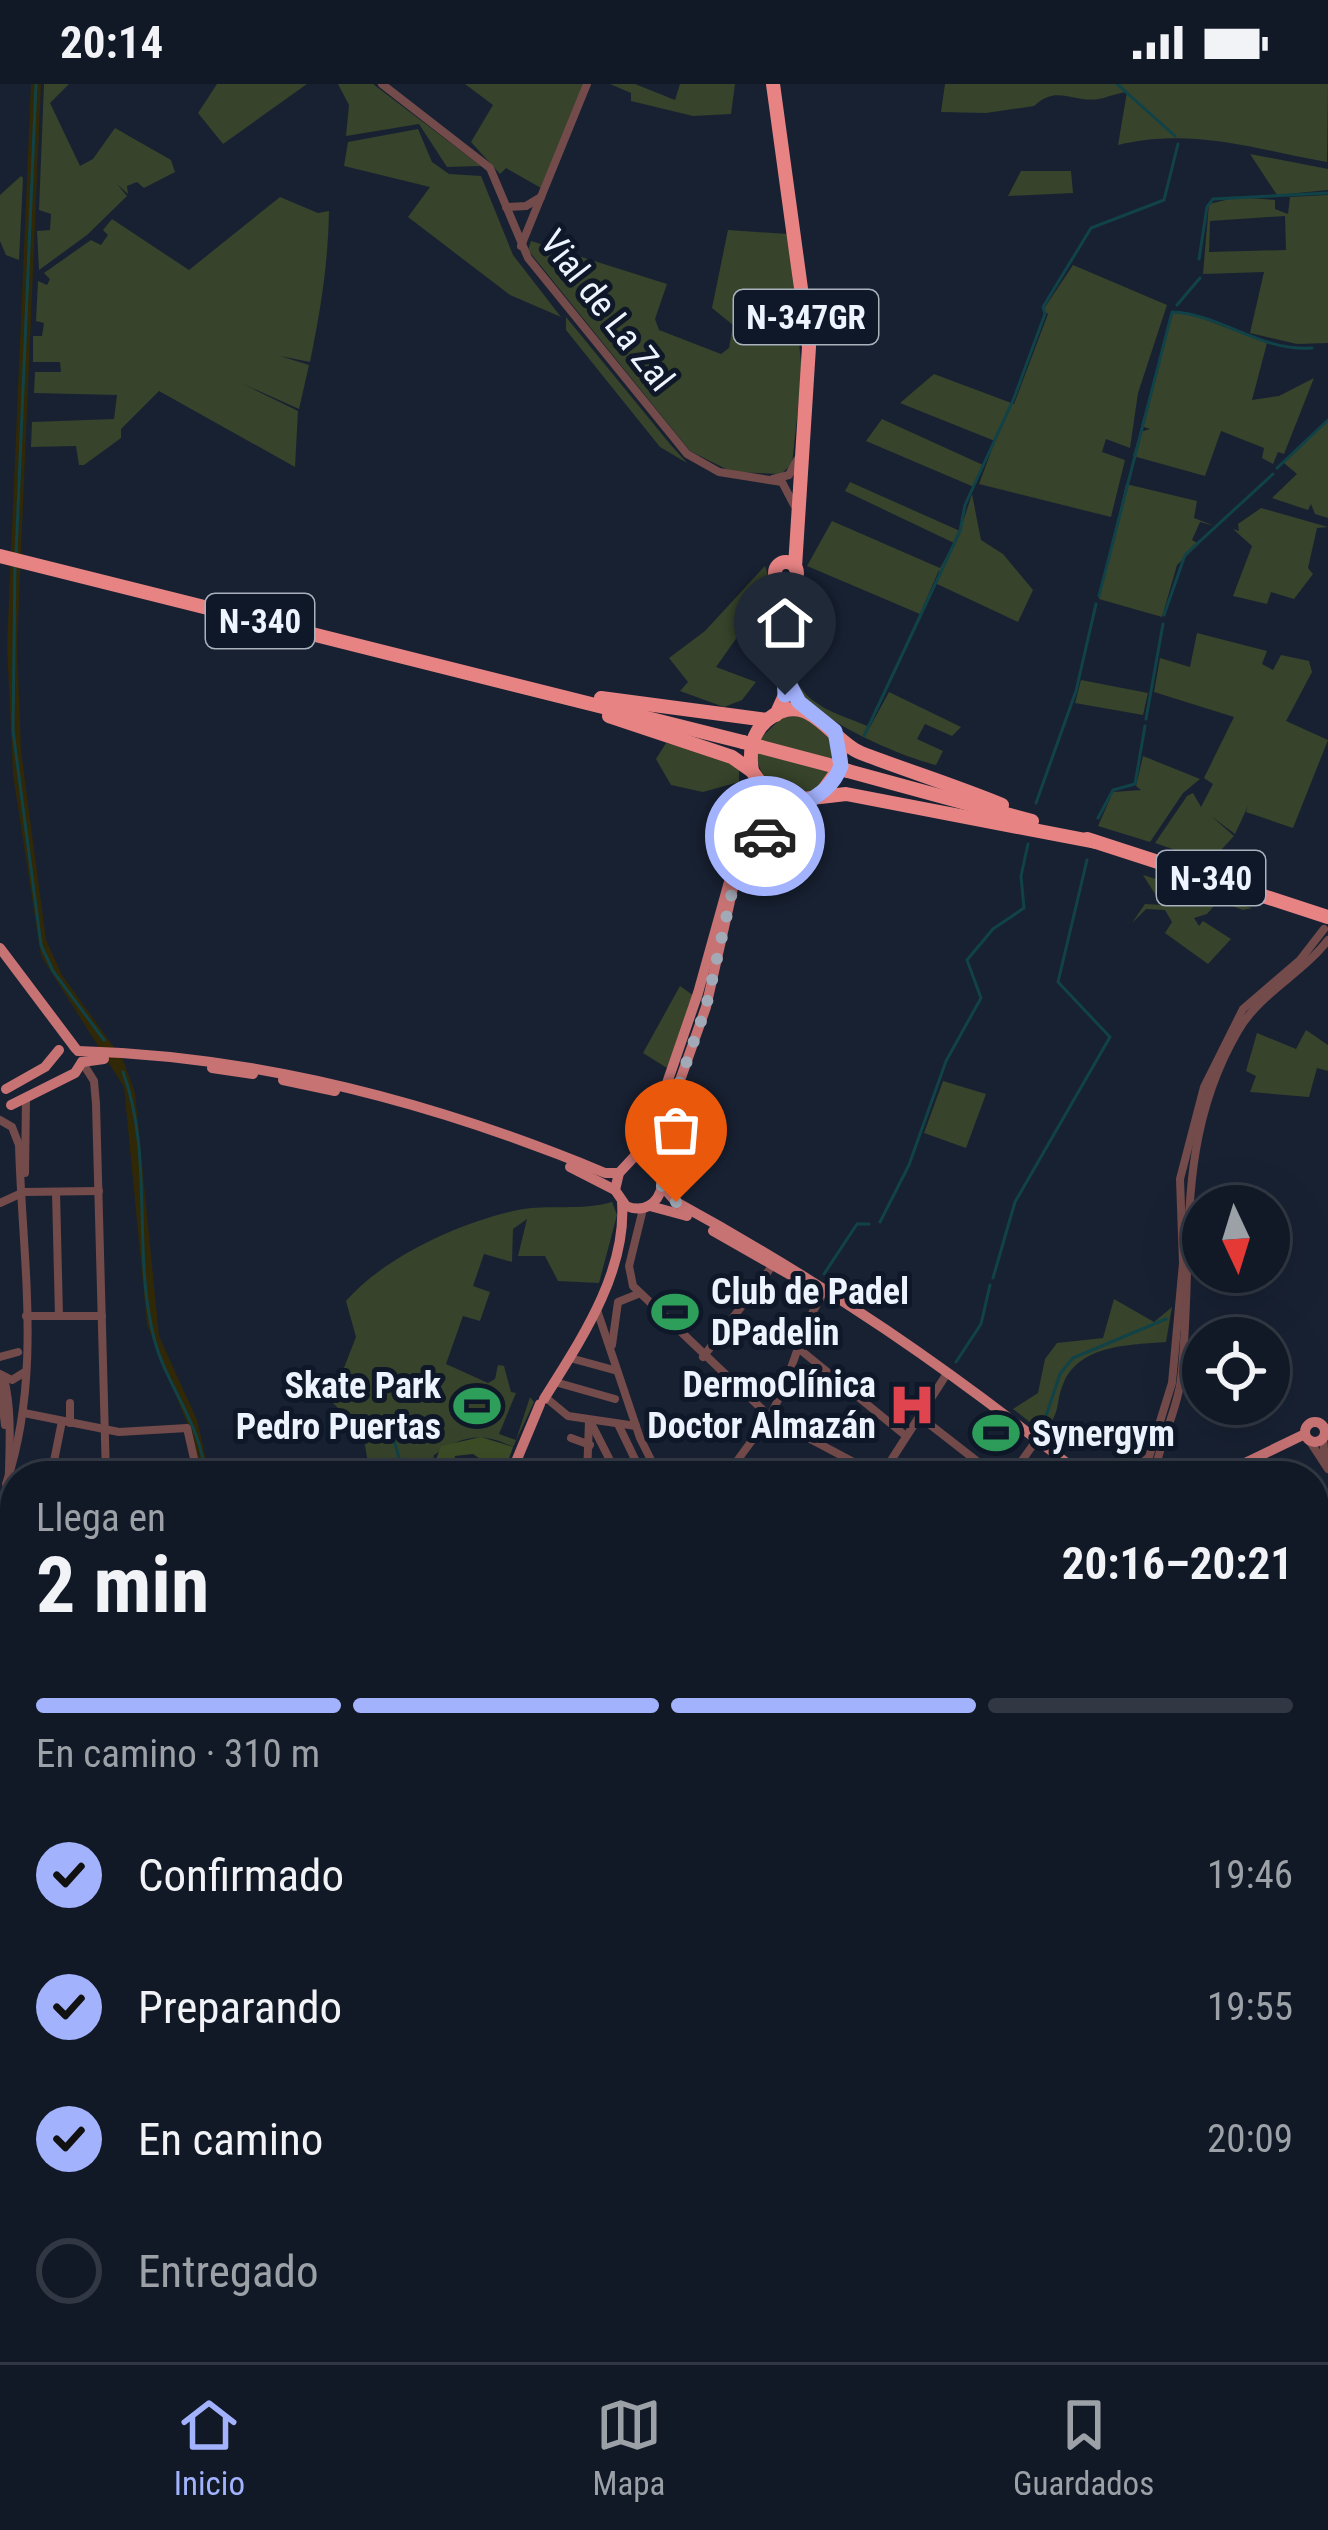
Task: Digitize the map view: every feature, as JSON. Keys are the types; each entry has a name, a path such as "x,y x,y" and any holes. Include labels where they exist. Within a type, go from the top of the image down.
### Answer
{"highway":[{"name":"N-347GR","path":"772,717 785,695 784,604 809,347 774,85"},
{"name":"N-340","path":"3,557 841,768 1061,830 1327,925"},
{"path":"784,674 799,702 857,752 1061,830"},
{"path":"496,680 772,717 790,710 817,715"},
{"path":"496,680 732,757 752,771 766,791 797,802 881,799 1096,842"},
{"path":"752,771 752,743 772,717"},
{"path":"815,798 836,779 842,752 839,739"}],"main road":[{"path":"615,1190 624,1168 644,1149 726,886 768,818 766,791"},
{"path":"797,802 761,841 733,888 706,1007 655,1151 662,1186 676,1202 815,1280 934,1358 1064,1461"},
{"path":"0,948 82,1058"},
{"path":"54,1021 59,1071 67,1075"},
{"path":"11,1106 3,1088 57,1054 242,1065 332,1083 492,1129 605,1173 644,1163 656,1171"},
{"path":"111,1056 244,1073 392,1105 534,1152 615,1190 624,1223 597,1310 543,1400 517,1461"},
{"path":"0,1118 11,1106 67,1075 82,1058"},
{"path":"624,1223 662,1186"},
{"path":"622,1202 676,1210 823,1294 946,1375 1053,1461"},
{"path":"1250,1461 1307,1438 1309,1424 1325,1431"}],"street":[{"name":"Vial de La Zal","path":"382,84 482,158 521,246 687,454 719,472 772,479"},
{"path":"521,246 587,84"},
{"path":"506,206 526,206 542,196"},
{"path":"772,479 789,475 800,454"},
{"path":"772,479 788,486 795,507"},
{"path":"1156,1461 1174,1390 1190,1263 1188,1181 1210,1089 1250,1013 1327,925"},
{"path":"82,1058 95,1086 105,1461"},
{"path":"14,1461 28,1341 23,1130 28,1096"},
{"path":"11,1106 23,1130"},
{"path":"0,1118 17,1137 23,1189"},
{"path":"3,1202 23,1189 98,1191"},
{"path":"56,1192 59,1316"},
{"path":"3,1202 24,1209"},
{"path":"644,1208 629,1266 638,1294 778,1422 852,1461"},
{"path":"703,1357 773,1264"},
{"path":"613,1352 618,1302 638,1294"},
{"path":"738,1461 793,1376 798,1348 823,1294"},
{"path":"597,1310 652,1461"},
{"path":"26,1316 102,1316"},
{"path":"0,1358 18,1352 28,1341"},
{"path":"798,1348 906,1436"},
{"path":"18,1352 26,1367"},
{"path":"570,1358 614,1370"},
{"path":"1,1377 16,1379 26,1367"},
{"path":"890,1461 946,1375"},
{"path":"1,1377 2,1444"},
{"path":"1,1377 10,1411 5,1461"},
{"path":"555,1382 614,1399"},
{"path":"1144,1461 1174,1390"},
{"path":"543,1400 568,1416 636,1426"},
{"path":"55,1461 70,1403"},
{"path":"23,1413 104,1430 187,1428 195,1461"},
{"path":"920,1416 977,1461"},
{"path":"588,1461 589,1419"},
{"path":"589,1419 610,1461"},
{"path":"764,1424 778,1422"},
{"path":"618,1424 636,1461"},
{"path":"1325,1431 1326,1461"},
{"path":"571,1438 590,1445"},
{"path":"1307,1438 1323,1461"},
{"path":"1022,1461 1033,1445"},
{"path":"0,2326 0,2343"}],"green space":[{"path":"44,84 69,84 50,103 80,166 93,159 115,128 171,160 175,172 144,188 137,182 127,186 128,194 117,184 127,196 87,235 39,270 37,231 50,230 51,214 39,210"},
{"path":"217,84 307,84 223,144 198,113"},
{"path":"338,84 373,84 481,166 447,167 419,124 346,136 349,105"},
{"path":"465,84 583,84 541,188 506,168 500,174 471,142 493,105"},
{"path":"610,84 635,84 675,100 680,84 735,84 731,114 693,116 631,101 631,93"},
{"path":"945,84 1328,84 1327,162 1197,139 1118,145 1127,92 1090,100 1050,96 1034,106 986,113 941,112"},
{"path":"418,129 432,162 449,174 481,176 513,255 561,317 510,295 408,217 430,187 344,166 348,142"},
{"path":"1250,154 1328,169 1328,190 1277,195"},
{"path":"1021,171 1071,171 1073,193 1008,196"},
{"path":"21,176 19,260 6,255 0,241 0,195"},
{"path":"1328,195 1328,343 1297,344 1250,333 1264,272 1203,274 1209,204 1238,197 1275,200 1275,209 1288,214 1290,197","holes":["1285,216 1286,250 1209,252 1210,221"]},
{"path":"280,197 318,213 329,211 310,362 280,356 309,365 299,409 241,383 298,411 295,467 159,391 121,429 121,438 84,465 79,465 76,446 31,447 32,422 114,419 117,395 34,393 35,372 61,372 60,362 33,362 33,336 42,336 44,323 36,321 38,281 47,285 50,279 44,273 91,240 101,245 108,235 103,230 112,219 189,270"},
{"path":"728,230 788,234 802,372 792,464 781,474 732,472 690,451 528,250 531,241 667,284 655,319 659,330 721,354 729,348 733,325 712,308"},
{"path":"1073,265 1167,305 1138,393 1130,448 1106,439 1102,452 1125,460 1111,517 979,484 995,441 900,403 934,374 1014,404 1048,314 1043,310"},
{"path":"1173,313 1193,315 1267,343 1252,400 1279,396 1314,378 1284,454 1278,452 1273,464 1262,458 1264,448 1221,431 1205,476 1133,456 1140,432 1150,429 1141,426"},
{"path":"566,317 687,463 660,447 566,330"},
{"path":"882,419 983,465 974,487 866,441"},
{"path":"1328,421 1328,518 1315,514 1311,504 1308,510 1272,498 1297,474 1284,463"},
{"path":"850,482 960,531 972,494 981,540 1003,554 1033,590 1018,622 937,584 939,570 920,614 807,566 832,521 940,568 954,543 845,491"},
{"path":"1126,484 1197,501 1194,518 1215,526 1200,522 1192,540 1199,544 1177,565 1162,617 1099,599"},
{"path":"1261,508 1328,527 1317,528 1308,568 1313,574 1294,599 1271,592 1267,604 1233,596 1252,546 1233,529 1239,531 1238,524"},
{"path":"765,566 772,588 716,667 756,682 742,700 724,707 680,691 688,682 669,658 705,631"},
{"path":"1197,633 1267,651 1262,664 1273,670 1281,655 1309,661 1312,672 1286,721 1328,740 1293,828 1246,812 1248,806 1235,834 1211,816 1234,836 1210,862 1155,843 1187,796 1193,793 1201,807 1213,784 1204,778 1234,717 1154,692 1160,658 1190,667"},
{"path":"791,667 812,699 870,727 889,692 961,727 952,736 925,724 917,739 943,751 936,765 919,760 856,733 816,708 790,682"},
{"path":"1081,680 1148,693 1143,715 1075,703"},
{"path":"802,715 831,731 838,762 758,741 781,718"},
{"path":"666,743 727,759 739,770 739,782 703,792 671,785 656,759"},
{"path":"755,749 835,771 817,793 783,792 767,781"},
{"path":"1143,756 1200,779 1183,793 1150,842 1098,826 1113,792 1141,790 1136,786"},
{"path":"1143,875 1252,908 1243,910 1218,901 1207,914 1194,918 1199,926 1203,921 1231,939 1208,964 1165,933 1172,922 1165,910 1146,909 1132,923 1145,904 1162,905"},
{"path":"680,986 694,996 667,1068 643,1053"},
{"path":"1306,1030 1328,1045 1328,1071 1317,1068 1309,1097 1250,1092 1256,1076 1246,1071 1257,1033 1296,1049"},
{"path":"943,1081 986,1094 966,1148 924,1133"},
{"path":"612,1202 617,1215 599,1283 558,1281 545,1256 518,1256 527,1219 513,1229 512,1262 484,1254 473,1286 490,1292 480,1321 463,1316 446,1364 488,1383 495,1379 498,1365 504,1366 511,1392 516,1393 499,1434 516,1440 530,1397 534,1402 513,1447 472,1438 454,1443 434,1455 433,1461 368,1461 363,1433 331,1401 356,1337 346,1301 402,1256 472,1223 518,1210"},
{"path":"1114,1299 1154,1322 1172,1307 1166,1342 1108,1349 1082,1360 1064,1382 1044,1433 1013,1409 1038,1393 1045,1359 1057,1343 1103,1338"},
{"path":"481,1437 513,1447 508,1461 483,1461 473,1454 436,1461 441,1446"}],"sand":[{"path":"31,84 41,84 17,645 21,751 46,940 62,975 123,1060 135,1093 159,1336 197,1420 207,1461 196,1461 187,1423 147,1325 124,1087 41,956 13,775 7,645"}],"waterway":[{"path":"16,555 36,84"},
{"path":"1117,84 1175,136"},
{"path":"864,736 960,531 965,505 1014,398 1045,314 1043,307 1091,228 1164,200 1178,144"},
{"path":"1199,259 1207,207 1213,199 1328,193"},
{"path":"1177,305 1200,278"},
{"path":"1099,596 1172,312 1207,319 1276,344 1312,348"},
{"path":"1277,468 1328,420"},
{"path":"1164,615 1185,555 1273,474"},
{"path":"15,565 13,731 41,945 53,971 104,1040"},
{"path":"1036,803 1076,691 1096,604"},
{"path":"1146,719 1163,624"},
{"path":"1098,818 1113,790 1135,784 1145,726"},
{"path":"880,1222 909,1165 946,1061 981,998 967,960 993,929 1024,908 1021,876 1028,844"},
{"path":"993,1278 1015,1202 1110,1037 1058,982 1087,860"},
{"path":"123,1072 138,1137 144,1272 154,1338 203,1461"},
{"path":"824,1274 857,1224 869,1224"},
{"path":"956,1362 981,1324 990,1285"},
{"path":"1045,1419 1060,1374 1073,1358 1166,1319"},
{"path":"393,1436 400,1461"}],"way so far":[{"path":"676,1202 662,1186 655,1151 706,1007 733,888 765,836"}],"place":[{"name":"Club de Padel DPadelin","path":"675,1312"},
{"name":"DermoClínica Doctor Almazán","path":"912,1405"},
{"name":"Skate Park Pedro Puertas","path":"477,1406"},
{"name":"Synergym","path":"996,1433"}],"route":[{"path":"765,836 797,802 827,790 841,766 835,731 799,702 784,674 785,695"}]}
